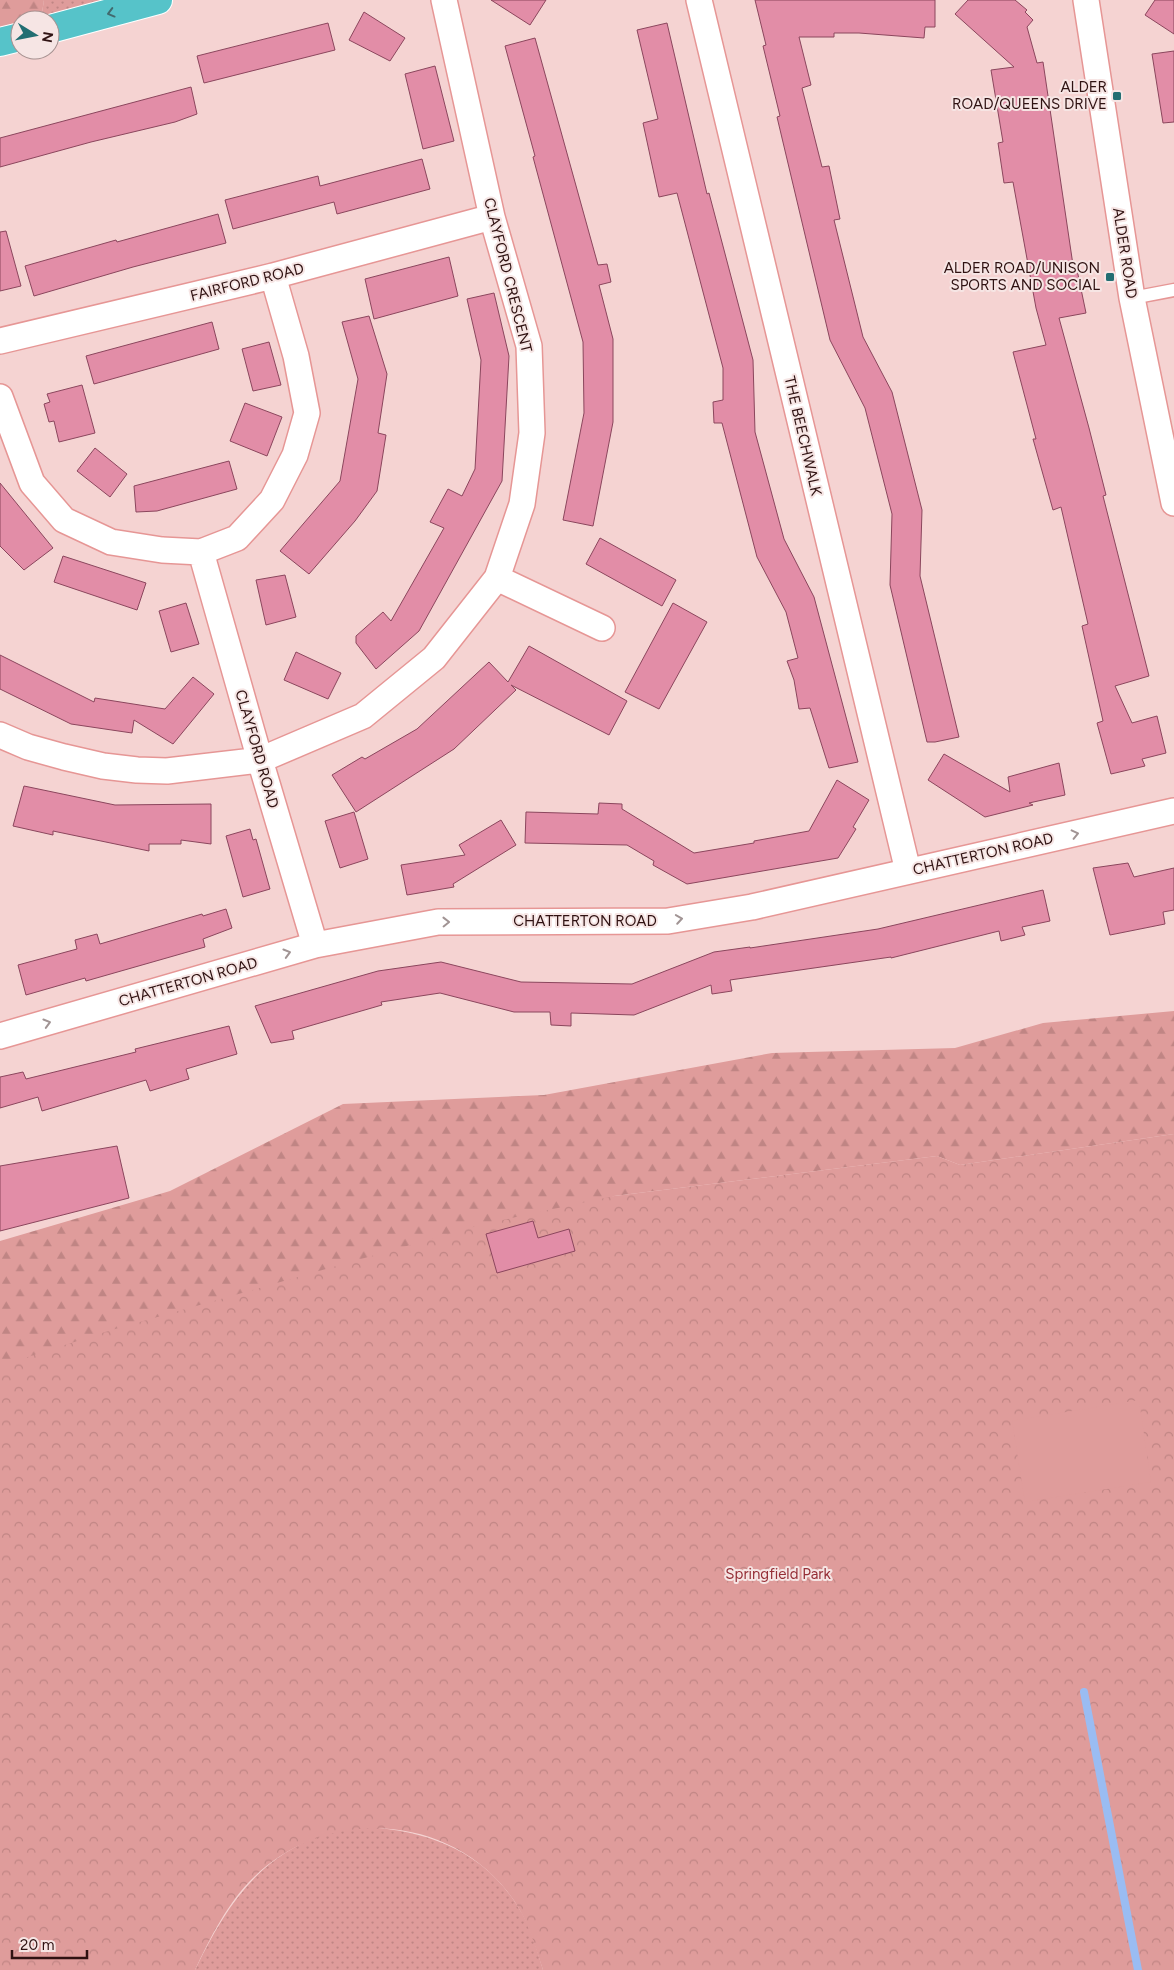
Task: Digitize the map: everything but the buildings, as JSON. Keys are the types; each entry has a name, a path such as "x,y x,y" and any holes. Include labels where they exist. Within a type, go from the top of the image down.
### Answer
{"highway":[{"path":"60,26 158,0"}],"street":[{"name":"CLAYFORD CRESCENT","path":"0,735 28,747 64,757 103,766 138,770 167,771 260,760 363,716 434,658 496,578 522,504 532,433 528,346 492,217 444,0"},
{"name":"THE BEECHWALK","path":"699,0 908,871"},
{"name":"ALDER ROAD","path":"1086,0 1132,298 1174,503"},
{"name":"FAIRFORD ROAD","path":"0,341 273,276 492,217"},
{"path":"0,397 32,483 64,520 111,542 162,550 202,552 237,538 272,500 295,455 307,413 296,356 273,276"},
{"name":"CLAYFORD ROAD","path":"202,552 260,760 315,945"},
{"path":"496,578 602,628"},
{"name":"CHATTERTON ROAD","path":"0,1036 315,945 438,922 668,921 752,907 1174,811"}],"lane":[{"path":"1132,298 1174,290"}],"green space":[{"path":"0,0 44,0 42,10 10,10 10,28 0,30"},
{"path":"44,0 113,0 60,14 60,10 42,10"},
{"path":"1174,1011 1174,1134 960,1165 937,1156 614,1196 0,1527 0,1241 170,1191 343,1104 544,1095 772,1053 955,1048 1043,1023"},
{"name":"Springfield Park","path":"1174,1134 1174,1970 543,1970 529,1929 514,1900 481,1865 451,1846 418,1834 383,1828 349,1830 315,1839 283,1855 254,1877 236,1898 213,1933 195,1970 0,1970 0,1366 108,1331 484,1224 614,1196 937,1156 960,1165"},
{"path":"1139,1400 1151,1482 1025,1502 1012,1421"},
{"path":"365,1827 416,1834 439,1841 460,1851 480,1864 498,1880 527,1923 543,1970 195,1970 231,1907 245,1888 261,1872 279,1857 300,1845 328,1833"}],"waterway":[{"path":"1084,1692 1138,1970"}],"place":[{"name":"ALDER ROAD/QUEENS DRIVE","path":"1117,96"},
{"name":"ALDER ROAD/UNISON SPORTS AND SOCIAL","path":"1110,277"}]}
